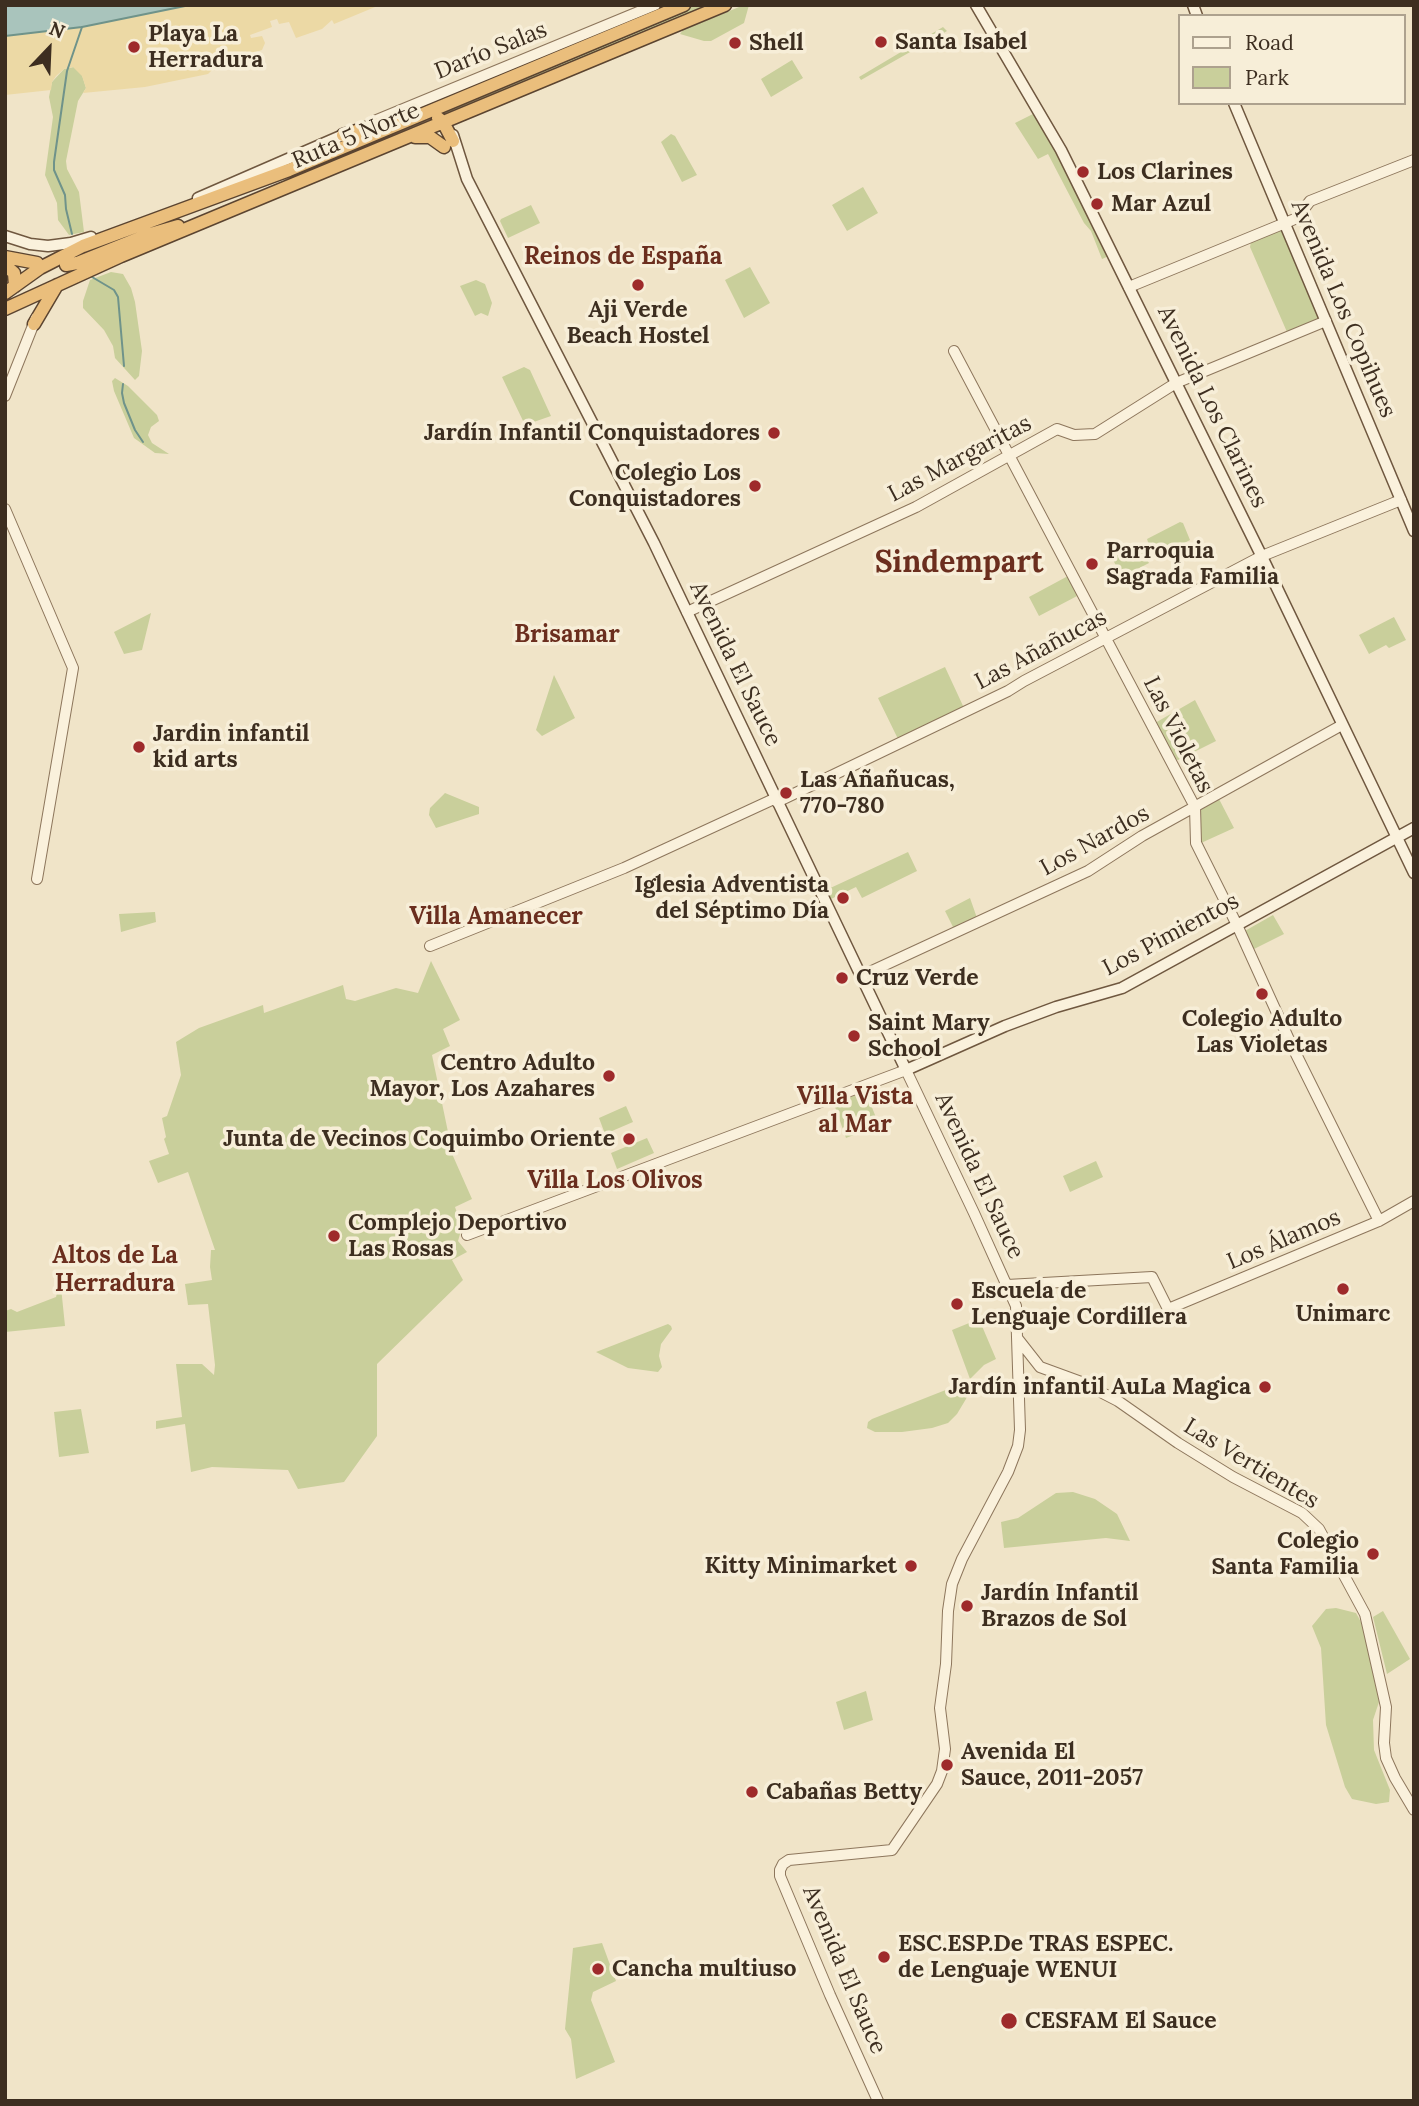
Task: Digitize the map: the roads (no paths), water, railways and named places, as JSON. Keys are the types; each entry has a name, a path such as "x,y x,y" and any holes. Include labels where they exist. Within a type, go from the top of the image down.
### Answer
{"highway":[{"name":"Ruta 5 Norte","path":"10,289 92,242 174,210 264,180 684,5"},
{"name":"Ruta 5 Norte","path":"10,307 44,290 725,5"},
{"path":"450,141 455,125 464,114"},
{"path":"343,135 400,119 434,116 443,122 450,141"},
{"path":"408,137 450,141"},
{"path":"44,290 50,272 63,261 82,261 155,232 215,218"},
{"path":"5,257 37,263"},
{"path":"5,265 14,273 10,289"},
{"path":"34,324 49,296 59,284"},
{"path":"10,307 29,309 34,324"}],"main road":[{"name":"Avenida Los Clarines","path":"975,5 1061,150 1262,556 1414,873"},
{"name":"Avenida Los Copihues","path":"1235,105 1414,531"},
{"name":"Darío Salas","path":"5,236 43,246 71,243 174,210 343,135"},
{"name":"Avenida El Sauce","path":"450,141 687,612 906,1070"},
{"name":"Los Pimientos","path":"906,1070 1030,1017 1122,988 1414,828"}],"street":[{"name":"Darío Salas","path":"343,135 655,5"},
{"path":"1129,287 1297,218 1310,201 1414,160"},
{"path":"5,396 34,324 44,290"},
{"name":"Las Margaritas","path":"687,612 895,517 1057,429 1074,435 1095,434 1176,383 1326,321"},
{"name":"Las Violetas","path":"954,351 1195,807 1196,843 1379,1221"},
{"name":"Las Añañucas","path":"430,946 624,868 776,800 1008,691 1262,556 1401,500"},
{"path":"5,509 73,668 37,879"},
{"name":"Los Nardos","path":"861,976 1070,880 1342,725"},
{"name":"Los Pimientos","path":"467,1235 906,1070"},
{"name":"Avenida El Sauce","path":"878,2101 830,1995 780,1876 780,1870 789,1860 892,1850 937,1784 945,1758 940,1708 946,1664 950,1593 962,1559 1008,1472 1018,1446 1020,1420 1016,1367 1016,1306 906,1070"},
{"name":"Los Álamos","path":"1007,1285 1152,1277 1168,1309 1379,1221 1414,1202"},
{"name":"Las Vertientes","path":"1018,1339 1040,1367 1081,1382 1118,1401 1233,1477 1302,1513 1320,1529 1365,1614 1387,1707 1384,1743 1387,1758 1395,1778 1414,1810"}],"water":[{"path":"5,5 190,5 82,27 5,36"}],"waterway":[{"path":"72,234 65,195 54,170 54,162 67,71 82,27"},
{"path":"92,277 114,290 118,297 124,366"},
{"path":"123,384 124,403 143,442"}],"place":[{"name":"Santa Isabel","path":"881,42"},
{"name":"Shell","path":"735,43"},
{"name":"Playa La Herradura","path":"134,47"},
{"name":"Los Clarines","path":"1083,172"},
{"name":"Mar Azul","path":"1097,204"},
{"name":"Aji Verde Beach Hostel","path":"638,285"},
{"name":"Jardín Infantil Conquistadores","path":"774,433"},
{"name":"Colegio Los Conquistadores","path":"755,486"},
{"name":"Parroquia Sagrada Familia","path":"1092,564"},
{"name":"Jardin infantil kid arts","path":"139,747"},
{"name":"Las Añañucas, 770-780","path":"786,793"},
{"name":"Iglesia Adventista del Séptimo Día","path":"843,898"},
{"name":"Cruz Verde","path":"842,978"},
{"name":"Colegio Adulto Las Violetas","path":"1262,994"},
{"name":"Saint Mary School","path":"854,1036"},
{"name":"Centro Adulto Mayor, Los Azahares","path":"609,1076"},
{"name":"Junta de Vecinos Coquimbo Oriente","path":"629,1139"},
{"name":"Complejo Deportivo Las Rosas","path":"334,1236"},
{"name":"Unimarc","path":"1343,1289"},
{"name":"Escuela de Lenguaje Cordillera","path":"957,1304"},
{"name":"Jardín infantil AuLa Magica","path":"1265,1387"},
{"name":"Colegio Santa Familia","path":"1373,1554"},
{"name":"Kitty Minimarket","path":"911,1566"},
{"name":"Jardín Infantil Brazos de Sol","path":"967,1606"},
{"name":"Avenida El Sauce, 2011-2057","path":"947,1765"},
{"name":"Cabañas Betty","path":"752,1792"},
{"name":"ESC.ESP.De TRAS ESPEC. de Lenguaje WENUI","path":"884,1957"},
{"name":"Cancha multiuso","path":"598,1969"},
{"name":"CESFAM El Sauce","path":"1009,2021"}],"district":[{"name":"Reinos de España","path":"623,257"},
{"name":"Sindempart","path":"959,563"},
{"name":"Brisamar","path":"567,635"},
{"name":"Villa Amanecer","path":"496,917"},
{"name":"Villa Vista al Mar","path":"855,1111"},
{"name":"Villa Los Olivos","path":"615,1181"},
{"name":"Altos de La Herradura","path":"115,1270"}]}
